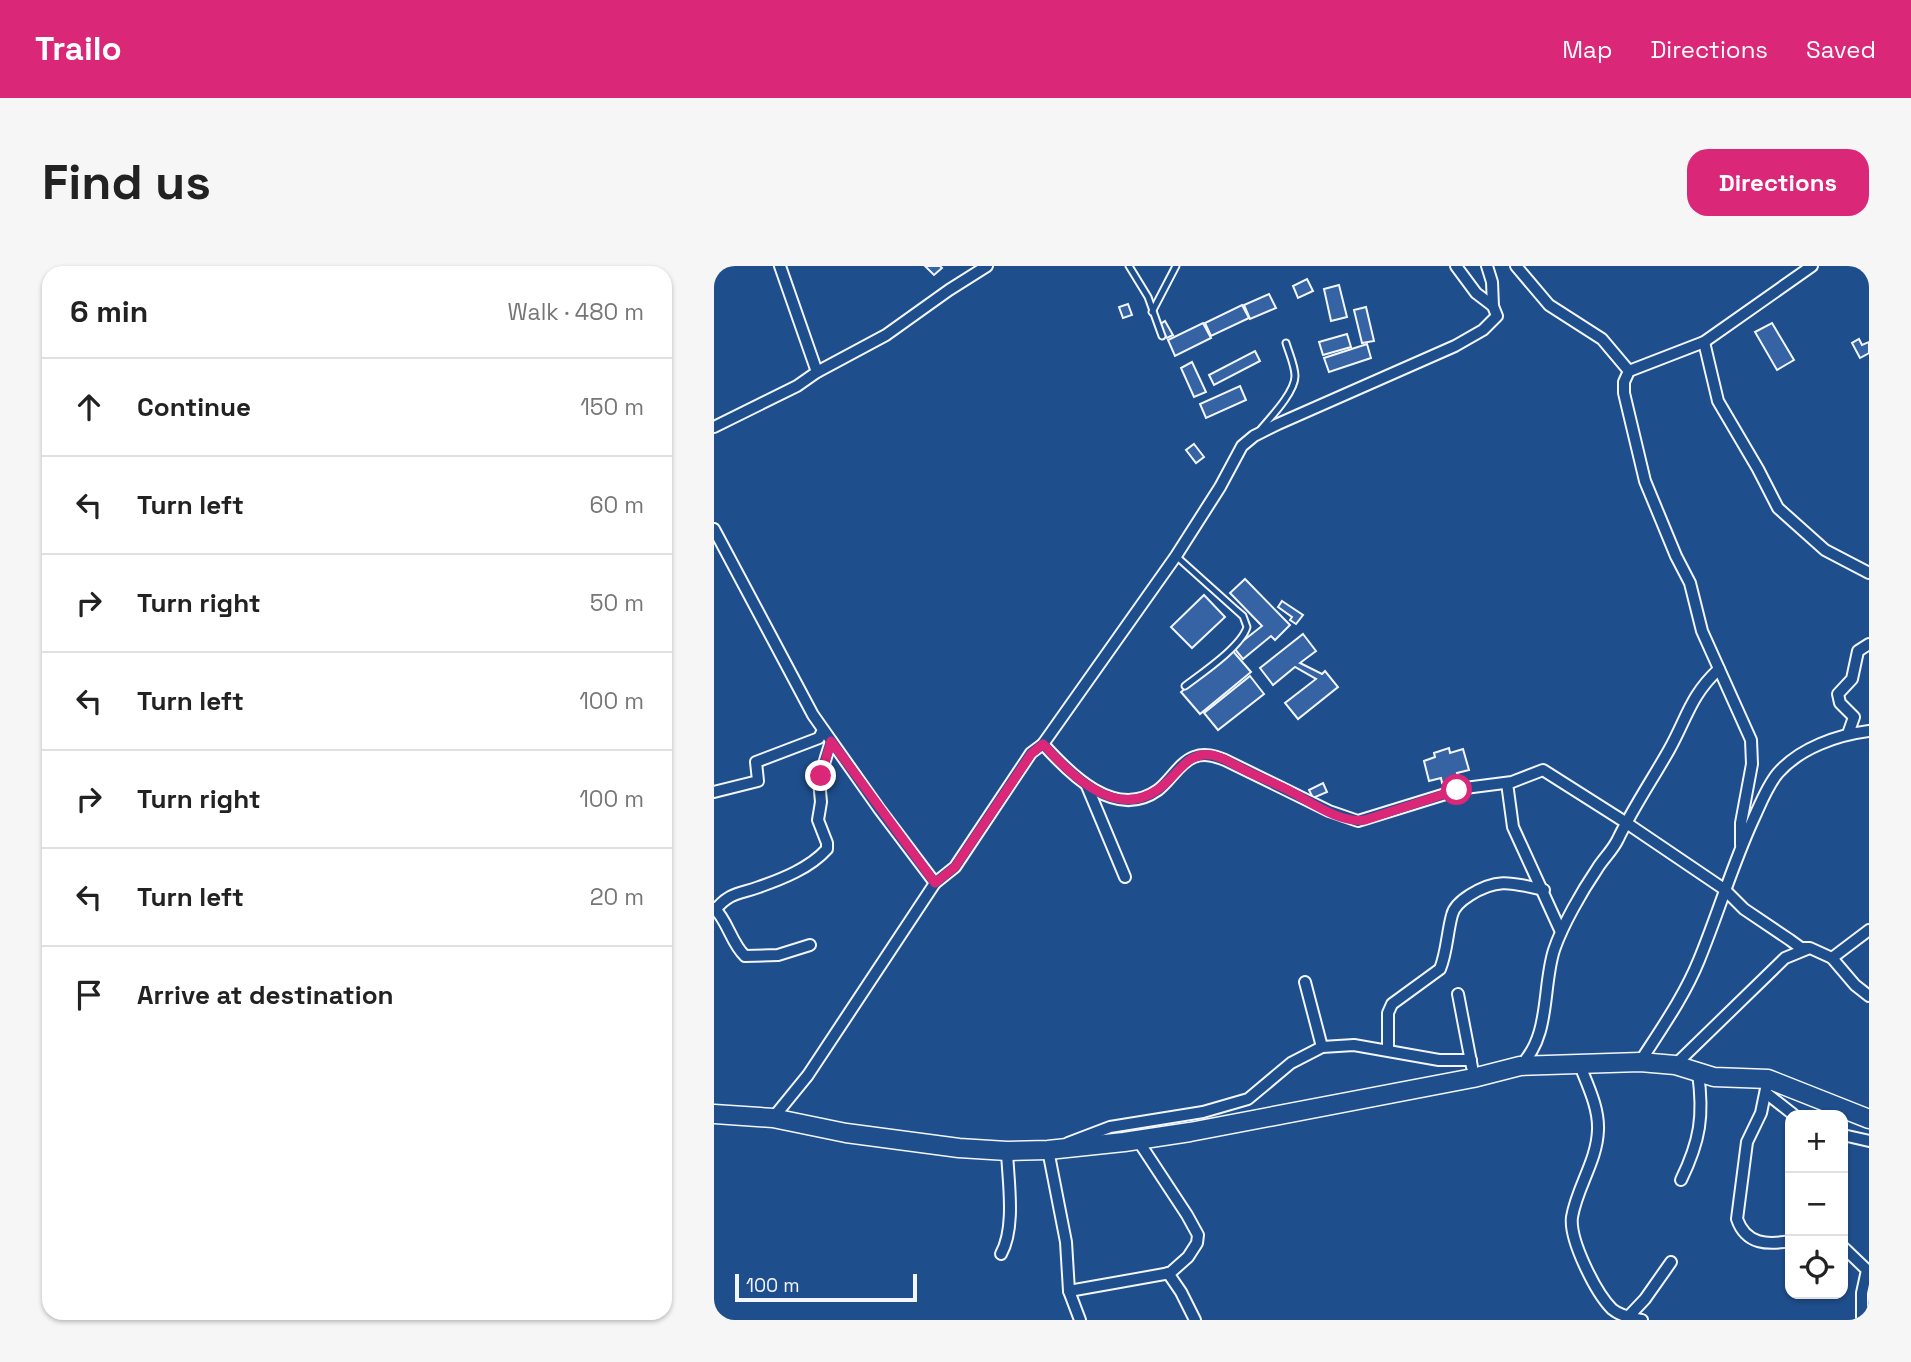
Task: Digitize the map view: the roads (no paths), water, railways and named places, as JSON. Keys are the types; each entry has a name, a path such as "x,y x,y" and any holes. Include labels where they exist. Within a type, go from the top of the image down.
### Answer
{"highway":[{"path":"714,1114 773,1118 846,1133 959,1148 1048,1150 1190,1132 1473,1078 1520,1066 1640,1062 1675,1065 1714,1077 1767,1086 1869,1119"}],"street":[{"path":"780,266 817,372"},
{"path":"714,427 797,387 817,372 886,335 987,266"},
{"path":"1456,266 1476,293 1493,306"},
{"path":"773,1118 808,1074 935,883 955,867 1031,754 1043,744 1176,556 1220,487 1242,446 1254,436 1483,330 1497,316 1487,266"},
{"path":"1516,266 1549,305 1602,339 1629,371"},
{"path":"1741,845 1741,823 1752,764 1751,740 1702,631 1690,583 1645,481 1624,393 1624,382 1629,371 1703,342 1812,266"},
{"path":"1703,342 1718,401 1777,508 1825,550 1869,573"},
{"path":"714,529 823,730 935,883"},
{"path":"1849,734 1854,717 1850,710 1840,703 1839,694 1852,679 1858,651 1869,644"},
{"path":"1520,1066 1528,1058 1541,1028 1550,964 1561,932 1588,882 1617,841 1625,822 1670,749 1697,692 1719,669"},
{"path":"714,792 758,781 756,762 820,738 823,730"},
{"path":"1640,1062 1689,985 1741,845 1778,773 1821,744 1849,734 1869,731"},
{"path":"810,946 778,955 745,956 738,948 725,920 715,908 727,897 781,879 827,849 818,820 821,802 819,780 831,741"},
{"path":"1043,744 1087,786 1111,798 1140,797 1161,787 1190,758 1215,756 1329,811 1359,821 1465,788 1507,783 1543,770 1724,889 1744,909 1801,948 1810,948 1832,958 1855,985 1869,996"},
{"path":"1507,783 1513,827 1561,932"},
{"path":"1087,786 1125,877"},
{"path":"1388,1050 1388,1013 1392,1004 1440,970 1452,915 1461,901 1481,888 1497,883 1509,882 1544,890"},
{"path":"1832,958 1869,930"},
{"path":"1675,1065 1784,958 1810,948"},
{"path":"1305,982 1322,1047"},
{"path":"1458,994 1473,1078"},
{"path":"1080,1320 1069,1291 1066,1242 1048,1150 1110,1127 1203,1112 1248,1099 1291,1063 1322,1047 1354,1045 1439,1060 1471,1060"},
{"path":"1579,1063 1595,1109 1598,1133 1588,1174 1574,1208 1572,1228 1582,1258 1611,1315 1642,1320"},
{"path":"1681,1180 1696,1145 1701,1122 1698,1073"},
{"path":"1767,1086 1789,1110"},
{"path":"1767,1086 1761,1113 1747,1142 1737,1219 1742,1231 1762,1244 1785,1242"},
{"path":"1848,1136 1869,1142"},
{"path":"1069,1291 1168,1273 1188,1257 1198,1238 1187,1215 1137,1139"},
{"path":"1001,1254 1007,1243 1009,1229 1007,1151"},
{"path":"1848,1252 1867,1270 1862,1293 1862,1320"},
{"path":"1628,1317 1645,1299 1671,1262"},
{"path":"1168,1273 1195,1320"}],"lane":[{"path":"1129,266 1148,297 1162,336"},
{"path":"1152,312 1176,266"},
{"path":"1254,436 1277,411 1293,387 1295,376 1286,343"},
{"path":"1176,556 1243,616 1247,627 1244,635 1230,649 1185,686"}]}
